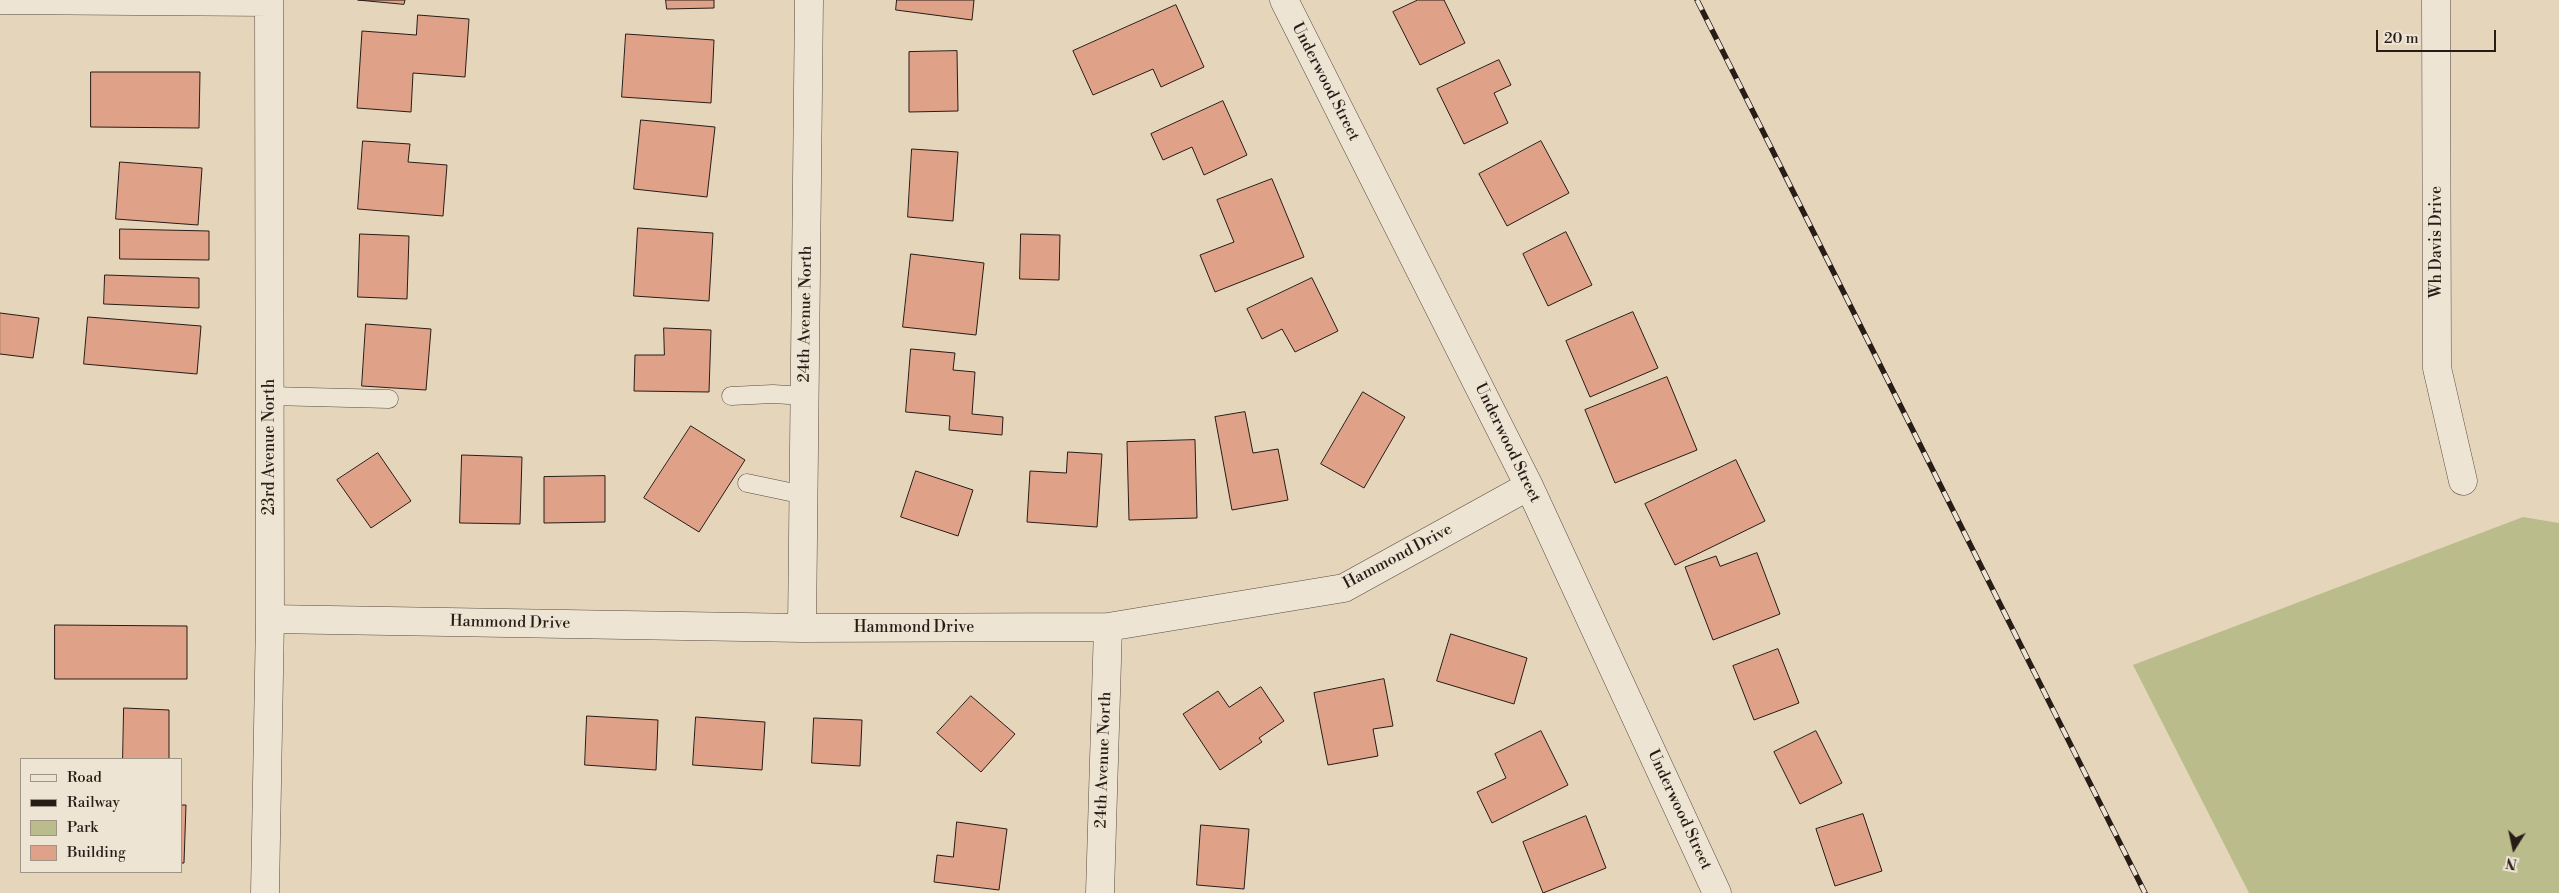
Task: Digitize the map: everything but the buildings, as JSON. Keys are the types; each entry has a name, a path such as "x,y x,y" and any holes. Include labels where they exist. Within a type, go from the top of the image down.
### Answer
{"street":[{"path":"0,0 269,1"},
{"name":"24th Avenue North","path":"802,628 809,0"},
{"name":"Underwood Street","path":"1284,0 1529,486 1717,893"},
{"name":"Wh Davis Drive","path":"2436,0 2437,368 2463,482"},
{"name":"23rd Avenue North","path":"265,893 270,619 269,1"},
{"name":"Hammond Drive","path":"270,619 802,628 1108,627 1344,588 1529,486"},
{"name":"24th Avenue North","path":"1100,893 1108,627"}],"lane":[{"path":"731,396 773,394 805,396"},
{"path":"270,396 389,399"},
{"path":"747,483 804,495"}],"green space":[{"path":"2523,517 2559,523 2559,893 2249,893 2133,665"}],"railway":[{"path":"1697,0 2145,893"}]}
